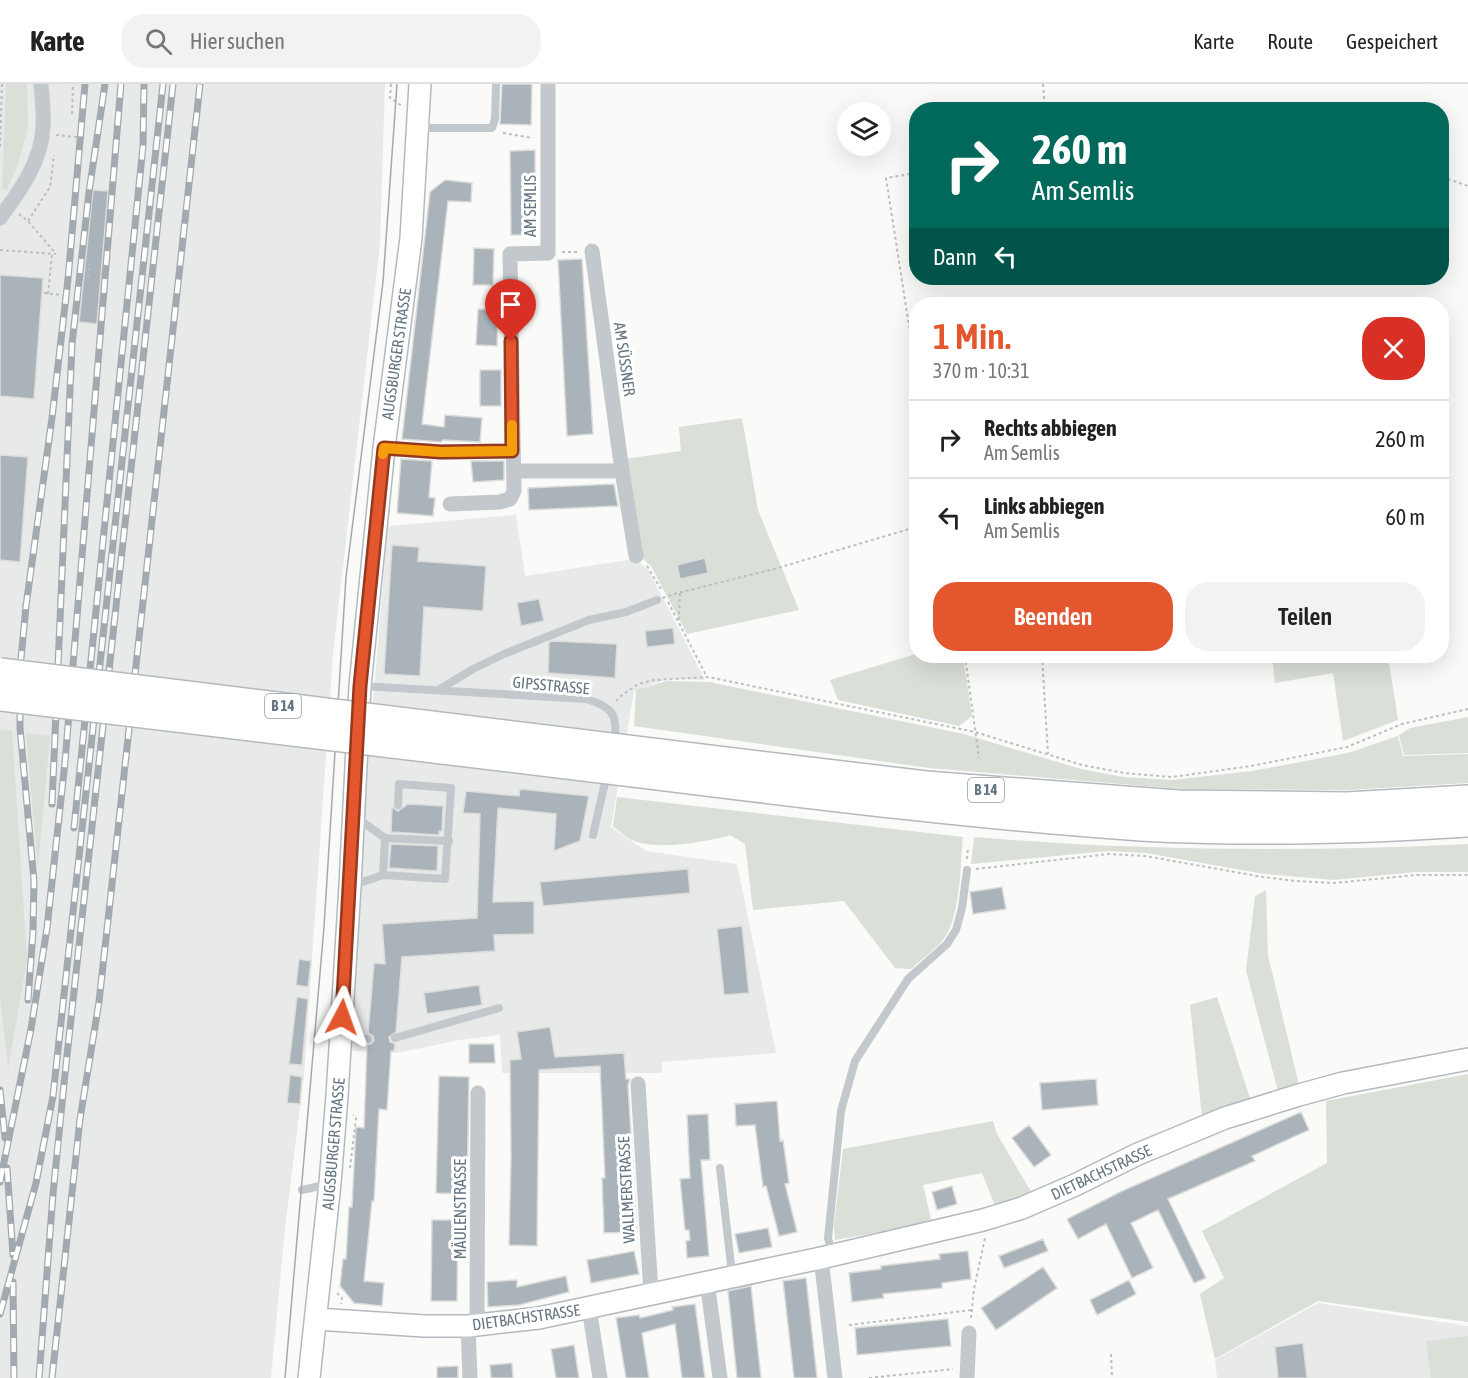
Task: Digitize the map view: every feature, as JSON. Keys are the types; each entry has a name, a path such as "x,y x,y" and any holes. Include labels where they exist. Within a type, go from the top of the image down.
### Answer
{"highway":[{"name":"B 14","path":"0,665 50,678"},
{"name":"B 14","path":"0,672 659,765 928,810 1143,827 1354,830 1468,822"},
{"name":"B 14","path":"0,697 659,765 1178,804 1347,806 1468,799"},
{"name":"B 14","path":"0,708 90,708"}],"main road":[{"name":"AUGSBURGER STRASSE","path":"309,1378 330,1184 341,1038 360,686 384,448 411,238 420,84"},
{"name":"DIETBACHSTRASSE","path":"316,1319 389,1325 472,1325 539,1318 827,1257 983,1220 1022,1208 1138,1154 1225,1118 1343,1083 1421,1066 1468,1059"}],"street":[{"path":"0,218 24,184 38,154 43,127 41,84"},
{"name":"AM SEMLIS","path":"512,451 510,254 548,253 548,84"},
{"name":"AM SÜSSNER","path":"592,251 636,556"},
{"path":"384,448 441,452 512,451 514,491 510,499 500,502 450,504"},
{"path":"514,471 622,471"},
{"name":"WALLMERSTRASSE","path":"638,1084 651,1293"},
{"name":"MÄULENSTRASSE","path":"470,1378 478,1093"},
{"path":"827,1257 835,1378"},
{"path":"707,1281 720,1378"},
{"path":"589,1308 600,1378"},
{"path":"968,1373 969,1333"}],"lane":[{"path":"419,126 492,128 495,119 496,84"},
{"path":"439,690 473,669 516,649 590,620 626,612 657,600"},
{"name":"GIPSSTRASSE","path":"360,686 586,699 610,709 615,723 615,738 593,835"},
{"path":"350,886 383,875 445,879 451,788 399,784 398,805"},
{"path":"354,816 385,838 449,841"},
{"path":"397,829 397,838"},
{"path":"383,875 385,838"},
{"path":"827,1257 841,1111 855,1061 908,979 947,944 956,930 962,908 967,870"},
{"path":"395,1038 499,1008"},
{"path":"341,1038 368,1039"},
{"path":"720,1168 732,1276"},
{"path":"302,1190 330,1184"}],"path":[{"path":"0,147 2,84"},
{"path":"72,114 73,84"},
{"path":"390,98 391,84"},
{"path":"1043,84 1044,102"},
{"path":"492,128 502,133 548,140"},
{"path":"56,135 77,137"},
{"path":"28,221 50,187 55,146"},
{"path":"909,174 886,178 909,326"},
{"path":"1449,179 1468,186"},
{"path":"18,212 56,254 52,255 46,293 62,295"},
{"path":"0,250 52,255"},
{"path":"548,253 592,251"},
{"path":"87,277 89,262"},
{"path":"657,600 680,592 774,569 909,529"},
{"path":"636,556 649,568 708,678"},
{"path":"679,623 680,592"},
{"path":"966,663 979,758"},
{"path":"1042,663 1048,755"},
{"path":"610,709 621,696 638,684 663,679 708,678 975,732 1082,765 1124,773 1172,777 1251,766 1347,747 1402,724 1468,709"},
{"path":"967,870 1109,854 1145,856 1296,881 1334,883 1416,875 1468,875"},
{"path":"972,1305 985,1240 983,1220"},
{"path":"849,1325 972,1310"},
{"path":"1111,1354 1112,1378"},
{"path":"869,1378 968,1373"}],"shaded area":[{"path":"0,84 385,84 380,244 333,654 304,1075 285,1228 271,1378 0,1378"},
{"path":"6,84 27,84 28,127 18,164 7,190 2,189"},
{"path":"742,418 758,510 799,610 687,634 651,566 637,554 624,459 681,451 679,427"},
{"path":"516,515 525,576 634,559 648,569 705,680 667,679 634,691 611,827 646,851 737,864 776,1053 662,1062 662,1073 502,1073 500,1035 459,1040 397,1053 343,1050 388,526"},
{"path":"909,656 909,663 964,663 972,716 959,726 838,700 830,680"},
{"path":"1273,663 1389,663 1398,720 1343,741 1333,673 1275,683"},
{"path":"667,681 709,682 964,734 1081,769 1123,777 1172,780 1252,771 1348,753 1398,736 1403,756 1468,754 1468,783 1347,790 1181,789 929,768 634,726 636,690"},
{"path":"1468,717 1468,753 1404,755 1399,735 1410,728"},
{"path":"0,730 12,731 27,960 8,1069 0,996"},
{"path":"26,733 50,736 38,869"},
{"path":"617,797 963,837 953,919 942,941 911,969 895,968 844,901 753,910 745,844 730,835 695,843 667,845 654,845 632,840 613,826"},
{"path":"974,837 1097,845 1221,849 1468,844 1468,872 1415,872 1334,880 1264,874 1146,853 1108,851 971,864"},
{"path":"1266,890 1268,955 1299,1085 1278,1091 1246,971 1255,896"},
{"path":"1217,997 1251,1101 1202,1117 1190,1005"},
{"path":"1468,1074 1468,1322 1318,1301 1215,1359 1200,1294 1224,1278 1202,1231 1327,1163 1326,1101"},
{"path":"993,1121 997,1134 1033,1195 995,1206 982,1173 923,1185 932,1223 835,1240 834,1225 843,1149"},
{"path":"1318,1303 1468,1326 1468,1378 1217,1378 1215,1360"},
{"path":"1468,1336 1468,1378 1431,1378 1426,1341"}],"building":[{"path":"502,84 532,84 531,125 500,124"},
{"path":"535,150 535,235 511,235 510,151"},
{"path":"445,180 472,183 471,202 448,201 422,424 444,427 445,415 482,418 480,442 402,439 430,192"},
{"path":"93,190 108,191 97,324 79,322"},
{"path":"474,248 494,249 493,285 473,285"},
{"path":"582,259 593,434 567,436 558,260"},
{"path":"0,275 43,278 34,399 0,396"},
{"path":"478,309 498,310 497,346 476,345"},
{"path":"480,370 501,370 501,406 480,406"},
{"path":"0,455 28,457 20,562 0,560"},
{"path":"401,459 432,461 429,497 435,498 433,516 397,513"},
{"path":"471,461 504,461 504,480 473,482"},
{"path":"614,484 618,506 529,510 528,488"},
{"path":"392,545 419,547 418,561 486,566 483,611 424,607 420,676 384,674"},
{"path":"705,558 708,573 680,579 677,565"},
{"path":"539,599 544,621 521,626 517,603"},
{"path":"673,628 675,644 647,647 645,631"},
{"path":"549,642 617,644 615,678 548,673"},
{"path":"520,789 589,796 580,841 554,851 556,814 498,808 493,902 534,901 534,934 494,935 495,951 402,957 396,1032 389,1037 390,1042 395,1044 394,1051 391,1051 387,1110 379,1109 374,1201 372,1201 364,1281 384,1283 382,1306 354,1303 340,1286 343,1259 346,1259 349,1207 352,1207 356,1127 364,1128 367,1045 374,1040 373,1036 368,1033 374,963 385,964 382,924 477,918 480,814 463,813 466,791 519,796"},
{"path":"408,804 443,806 442,831 439,831 439,835 391,832 392,807 398,811"},
{"path":"391,844 438,846 437,871 389,868"},
{"path":"688,869 690,893 543,906 540,882"},
{"path":"1002,887 1006,909 973,914 970,892"},
{"path":"742,926 749,993 724,995 717,929"},
{"path":"299,959 311,961 308,987 296,985"},
{"path":"479,985 482,1005 427,1014 424,993"},
{"path":"297,997 308,999 302,1065 289,1064"},
{"path":"550,1027 555,1057 624,1053 626,1079 630,1079 628,1085 637,1232 604,1233 602,1178 605,1178 600,1066 539,1070 537,1246 509,1245 510,1060 521,1059 517,1032"},
{"path":"469,1044 494,1044 495,1063 469,1063"},
{"path":"290,1075 302,1077 300,1104 287,1103"},
{"path":"439,1076 469,1077 467,1194 436,1193"},
{"path":"1096,1079 1098,1105 1042,1110 1040,1083"},
{"path":"777,1101 780,1141 783,1140 789,1183 785,1184 797,1232 779,1236 766,1186 763,1187 755,1125 736,1126 735,1104"},
{"path":"1301,1112 1309,1130 1252,1156 1255,1161 1168,1199 1206,1278 1194,1283 1158,1210 1131,1223 1153,1268 1132,1278 1106,1224 1078,1239 1067,1219 1120,1192"},
{"path":"708,1114 710,1160 701,1160 709,1256 687,1258 686,1241 690,1240 689,1230 685,1230 680,1179 690,1178 687,1115"},
{"path":"1029,1125 1051,1155 1034,1167 1012,1138"},
{"path":"952,1186 957,1204 937,1210 932,1192"},
{"path":"432,1220 458,1220 457,1301 431,1301"},
{"path":"768,1228 772,1247 739,1253 735,1234"},
{"path":"1043,1239 1048,1251 1004,1268 999,1256"},
{"path":"634,1251 639,1274 591,1283 587,1260"},
{"path":"968,1251 971,1279 942,1283 942,1288 883,1294 884,1298 852,1302 849,1273 881,1269 881,1266 940,1259 939,1254"},
{"path":"1043,1267 1057,1288 996,1330 981,1308"},
{"path":"566,1276 569,1292 519,1305 488,1307 487,1282 517,1280 517,1287"},
{"path":"806,1278 817,1378 794,1378 783,1281"},
{"path":"1129,1280 1136,1294 1097,1315 1090,1300"},
{"path":"751,1286 761,1378 737,1378 728,1291"},
{"path":"695,1304 705,1378 682,1378 675,1324 642,1333 649,1378 626,1378 616,1318 639,1315 640,1318 673,1310 672,1307"},
{"path":"948,1319 951,1346 857,1355 855,1328"},
{"path":"1303,1343 1307,1378 1278,1378 1275,1347"},
{"path":"574,1345 579,1378 556,1378 551,1349"},
{"path":"512,1363 513,1378 491,1378 490,1365"},
{"path":"458,1366 458,1378 437,1378 437,1367"}],"tram line":[{"path":"285,1378 324,927 346,577 383,282 397,84"}],"railway":[{"path":"28,1000 34,881 20,728 20,669 68,279 85,84"},
{"path":"52,804 72,344 89,192 105,84"},
{"path":"0,1182 31,1029 47,928 65,762 121,84"},
{"path":"74,828 143,146 144,84"},
{"path":"0,1314 36,1183 53,1096 163,84"},
{"path":"39,1378 65,1074 173,84"},
{"path":"52,1378 80,1119 99,1002 200,84"},
{"path":"0,1090 5,1138"},
{"path":"7,1168 13,1255"},
{"path":"13,1282 14,1378"}],"slow traffic":[{"path":"383,454 384,448 441,452 512,451 512,425"}],"route":[{"path":"342,1017 360,686 384,448 441,452 512,451 511,341"}]}
